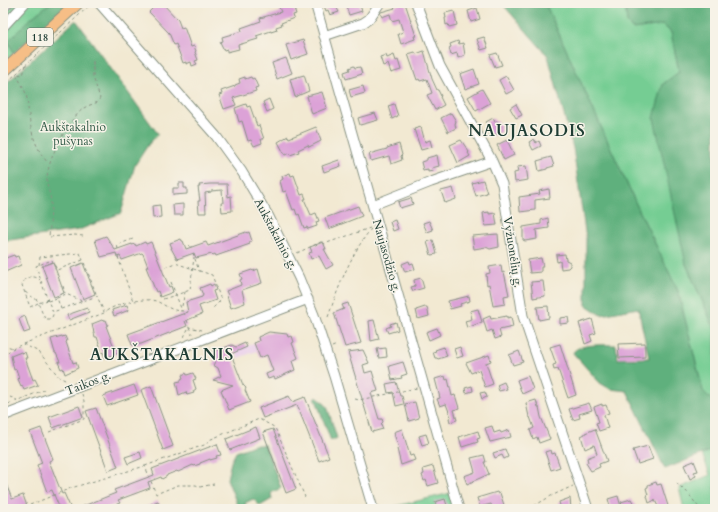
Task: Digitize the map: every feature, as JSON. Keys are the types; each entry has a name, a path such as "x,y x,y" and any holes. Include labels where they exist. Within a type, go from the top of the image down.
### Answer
{"main road":[{"name":"118","path":"3,72 78,3"}],"street":[{"path":"3,26 25,3"},
{"name":"Aukštakalnio g.","path":"99,3 216,136 242,172 268,215 308,299 332,369 373,509"},
{"name":"Naujasodžio g.","path":"315,3 459,509"},
{"path":"324,36 364,23 369,19 380,3"},
{"name":"Vyžuonėlių g.","path":"416,3 440,66 492,161 504,192 523,316 588,509"},
{"path":"373,205 431,182 492,161"},
{"name":"Taikos g.","path":"3,416 308,299"}],"path":[{"path":"3,86 92,3"},
{"path":"83,236 75,235 49,237 51,203 46,183 49,164 65,131 84,108 98,102 100,95 97,92 93,75 93,68 93,60 93,66 93,75"},
{"path":"16,74 23,75 26,64"},
{"path":"16,74 24,88 27,99 33,138 40,153 49,164"},
{"path":"289,257 323,241 324,244 372,227 360,243 349,264 334,298 328,317"},
{"path":"118,249 117,245 133,239"},
{"path":"38,304 45,319 51,319 54,315 36,266 39,265 40,257 80,253 104,313"},
{"path":"193,253 200,271"},
{"path":"118,257 133,301"},
{"path":"163,299 190,290 194,257"},
{"path":"39,265 52,260 57,270 83,260"},
{"path":"165,267 175,263 212,275 221,300 211,310"},
{"path":"41,280 35,277 25,279 22,285 30,307 66,294 83,301"},
{"path":"171,282 185,314"},
{"path":"63,286 66,294"},
{"path":"23,291 41,302"},
{"path":"181,307 185,296 185,291"},
{"path":"53,312 97,296"},
{"path":"57,298 61,309"},
{"path":"3,356 14,348 23,344 104,313 106,310 124,303 146,300 156,301 169,309 183,311"},
{"path":"187,320 192,334"},
{"path":"189,327 202,330"},
{"path":"184,337 189,327"},
{"path":"23,344 39,352 59,376 67,381"},
{"path":"3,345 14,348"},
{"path":"355,399 359,400 419,387"},
{"path":"3,406 44,390"},
{"path":"49,432 84,419 84,400 82,393"},
{"path":"10,397 18,400"},
{"path":"30,505 71,488 145,466 207,444 209,440 259,420 274,427 276,430 305,497"},
{"path":"145,466 156,494 178,485 200,487 214,484"},
{"path":"529,509 579,483"},
{"path":"676,483 687,492 700,509"}],"shaded area":[{"path":"254,343 257,351 238,358 236,351"}],"green space":[{"path":"3,3 50,3 30,19 8,41 14,53 6,60 3,57"},
{"path":"50,3 69,3 14,53 8,41 30,19"},
{"path":"506,3 545,3 637,206 678,291 703,391 715,403 715,449 665,469 627,391 610,389 600,383 573,353 576,350 586,346 616,345 618,359 649,358 638,308 601,315 586,305 586,238 573,148 548,56 505,7"},
{"path":"545,3 625,3 627,22 632,29 663,25 671,32 679,72 663,84 686,264 715,330 715,403 703,391 678,291 637,206"},
{"path":"625,3 715,3 715,330 686,264 654,118 663,84 679,72 671,32 663,25 632,29 627,22"},
{"name":"Aukštakalnio pušynas","path":"76,20 158,134 148,145 135,165 121,213 79,230 3,241 3,86"},
{"path":"316,396 327,406 337,438 331,441 315,397"},
{"path":"254,445 265,445 281,488 271,493 272,499 260,506 253,499 245,503 247,509 239,509 227,479 231,462 236,452"},
{"path":"715,449 715,509 684,509 679,488 710,475 702,454"},
{"path":"451,493 456,509 384,509"}],"building":[{"path":"3,3 15,3 3,16"},
{"path":"154,3 162,3 178,20 181,28 184,27 191,47 194,46 196,51 198,60 195,61 197,64 192,66 191,62 186,64 186,62 183,63 176,44 174,45 169,33 149,12 154,7"},
{"path":"277,3 292,3 296,14 293,15 294,18 281,23 282,25 276,27 277,30 256,36 258,39 238,45 239,49 227,52 227,49 224,50 220,42 223,41 222,37 242,31 241,28 261,21 260,18 281,12"},
{"path":"323,3 334,3 339,12 330,15 328,10 326,11"},
{"path":"353,3 359,3 362,11 349,15 346,6"},
{"path":"401,3 405,3 416,36 414,36 415,39 401,44 398,34 403,32 399,19 392,21 390,14 382,17 380,13 395,8 394,7"},
{"path":"477,8 480,19 471,22 468,11"},
{"path":"454,11 457,25 449,27 448,24 446,25 445,13"},
{"path":"484,37 488,48 481,50 477,39"},
{"path":"303,40 308,54 291,60 286,45"},
{"path":"458,41 459,44 463,43 465,55 458,58 457,53 451,55 449,48 451,47 450,44"},
{"path":"424,51 432,79 444,105 435,110 427,95 432,93 427,79 420,81 419,79 417,80 408,54 415,52 416,54"},
{"path":"497,53 502,65 495,67 490,55"},
{"path":"386,55 387,58 394,55 396,61 398,60 401,70 391,73 388,64 383,66 380,57"},
{"path":"286,58 292,73 277,79 272,63"},
{"path":"354,66 355,68 360,67 362,74 346,79 344,72 350,70 349,68"},
{"path":"474,69 479,84 465,89 460,74"},
{"path":"304,75 309,91 295,97 290,79"},
{"path":"506,76 514,90 506,94 499,80"},
{"path":"245,77 245,79 251,77 252,79 254,78 258,87 255,88 256,91 233,98 236,105 224,109 219,95 222,94 221,91 235,86 240,83 239,79"},
{"path":"363,86 365,93 351,97 349,90"},
{"path":"482,89 490,103 476,111 468,97"},
{"path":"322,92 327,108 312,114 307,96"},
{"path":"269,99 273,109 267,112 263,102"},
{"path":"246,104 247,107 250,106 257,126 259,125 264,139 261,139 262,143 254,146 251,140 248,141 242,121 239,122 235,108"},
{"path":"394,104 398,116 392,119 388,106"},
{"path":"516,104 522,115 516,118 510,108"},
{"path":"375,113 378,120 360,125 358,118"},
{"path":"451,113 456,121 456,128 448,132 441,118"},
{"path":"493,118 501,127 499,128 501,132 492,136 491,133 489,134 487,129 488,125 486,122"},
{"path":"316,127 321,141 309,147 308,145 298,150 299,152 285,155 278,142 288,136 289,138"},
{"path":"421,127 425,142 430,140 432,147 421,150 414,129"},
{"path":"534,139 536,143 539,141 541,146 533,150 529,142"},
{"path":"461,140 470,156 458,163 450,145"},
{"path":"507,140 514,155 504,160 497,145"},
{"path":"399,144 402,160 391,164 389,156 371,161 369,154"},
{"path":"437,155 439,166 432,168 433,171 428,172 428,169 423,170 421,162 427,160 427,158"},
{"path":"551,157 554,166 539,171 537,161"},
{"path":"339,160 341,166 324,172 322,166"},
{"path":"526,166 528,180 515,182 514,173 518,172 517,167"},
{"path":"290,173 291,176 294,175 301,195 304,194 306,199 304,199 311,215 316,213 319,221 316,222 317,226 308,229 307,227 304,228 299,214 297,215 295,209 293,210 286,191 283,192 280,181 283,179 282,176"},
{"path":"483,180 487,193 476,196 472,183"},
{"path":"179,183 184,183 184,188 187,188 187,194 173,195 173,188 179,188"},
{"path":"227,184 228,197 231,196 232,211 222,212 222,190 205,193 206,213 199,213 198,201 200,201 198,187 200,187 199,185"},
{"path":"453,188 456,199 445,203 441,191"},
{"path":"549,189 550,198 535,200 535,210 520,212 519,197 540,194 539,191"},
{"path":"411,198 413,204 400,208 398,202"},
{"path":"183,204 183,215 174,215 173,205"},
{"path":"160,205 161,217 153,218 152,206"},
{"path":"358,206 362,216 329,229 325,218"},
{"path":"489,212 489,214 495,213 497,225 485,226 483,213"},
{"path":"548,218 549,228 536,230 537,239 523,240 523,227 541,224 541,220"},
{"path":"395,220 398,229 393,231 390,222"},
{"path":"429,221 433,230 427,232 423,223"},
{"path":"249,232 252,241 249,242 250,244 216,256 215,254 212,254 196,258 194,253 177,259 170,243 181,239 186,249 206,242 208,246"},
{"path":"498,234 499,247 490,249 486,247 474,249 472,236"},
{"path":"106,236 115,250 132,244 135,244 136,246 145,242 146,244 151,242 169,287 171,286 173,292 160,297 158,291 156,292 142,253 122,260 120,256 117,257 116,253 101,257 95,240"},
{"path":"433,240 437,254 431,255 427,242"},
{"path":"323,242 326,249 324,249 333,265 326,269 319,256 311,259 309,253 312,252 310,247"},
{"path":"565,254 566,260 570,262 570,266 568,268 561,269 560,261 557,262 556,255"},
{"path":"14,255 15,257 18,256 21,265 5,272 3,271 3,259"},
{"path":"541,258 543,267 541,267 541,272 530,273 528,260"},
{"path":"409,261 410,264 413,263 415,269 405,272 402,264"},
{"path":"53,262 64,293 54,297 42,266"},
{"path":"83,263 95,294 83,299 71,268"},
{"path":"501,265 509,295 504,296 505,304 493,306 489,284 487,285 486,274 490,273 489,267"},
{"path":"258,269 262,283 242,290 245,303 231,308 226,291 241,285 240,280 242,279 240,274"},
{"path":"421,278 424,288 413,291 411,287 415,286 414,280"},
{"path":"543,281 545,296 533,298 531,282"},
{"path":"210,284 211,286 214,284 216,290 213,291 216,300 199,306 202,314 185,321 187,326 141,344 132,345 128,334 188,312 186,302 202,297 203,295 200,288"},
{"path":"469,296 470,301 460,304 461,306 450,309 448,301"},
{"path":"348,303 361,343 345,347 334,313 344,309 342,305"},
{"path":"127,305 129,310 114,316 112,310"},
{"path":"548,306 549,318 539,320 537,307"},
{"path":"427,307 429,316 418,319 416,310"},
{"path":"87,308 89,312 69,320 67,315"},
{"path":"478,309 482,322 467,328 465,321 472,319 470,311"},
{"path":"25,316 30,331 24,333 19,319"},
{"path":"490,316 491,319 507,316 507,318 511,317 513,327 499,330 501,337 495,339 492,330 487,332 483,319"},
{"path":"568,317 569,323 560,324 560,318"},
{"path":"592,319 596,333 590,335 592,341 585,344 579,323"},
{"path":"106,320 108,325 106,326 114,347 116,346 119,353 105,358 99,346 97,337 95,337 92,324"},
{"path":"374,320 379,339 371,341 369,321"},
{"path":"396,322 398,330 388,333 386,328 391,326 390,324"},
{"path":"437,328 440,335 429,340 426,332"},
{"path":"269,332 287,334 288,337 292,336 294,342 292,343 298,358 292,361 295,370 275,379 274,377 268,379 266,374 273,371 267,355 260,358 254,343 259,341 258,337"},
{"path":"65,336 73,363 76,362 78,368 65,374 63,368 61,369 58,362 60,362 55,353 51,339"},
{"path":"245,343 247,347 231,354 243,385 246,388 245,390 250,402 229,410 221,390 233,385 213,380 221,376 218,368 213,365 215,362 212,352 232,345 236,347"},
{"path":"645,343 645,357 619,358 618,344"},
{"path":"560,344 576,395 568,398 558,369 554,370 553,365 556,364 550,347"},
{"path":"444,347 447,356 438,359 435,358 433,352"},
{"path":"460,347 463,356 457,358 454,349"},
{"path":"386,348 387,357 379,358 377,349"},
{"path":"363,350 369,363 363,365 365,373 372,371 378,391 371,393 379,419 382,419 383,422 381,424 383,429 372,432 348,352"},
{"path":"519,351 523,362 513,365 509,355"},
{"path":"25,352 27,358 25,358 33,380 35,379 38,385 24,390 18,379 16,369 14,370 11,356"},
{"path":"489,355 491,361 486,363 493,384 485,387 479,370 471,373 466,363"},
{"path":"403,362 407,374 401,376 402,378 392,380 389,366"},
{"path":"186,373 187,375 193,373 196,379 193,380 196,389 193,391 194,393 187,395 186,392 179,395 176,382 181,381 183,378 182,375"},
{"path":"445,376 446,380 448,379 452,396 455,395 459,408 454,410 457,420 450,422 449,418 451,417 446,404 440,406 437,399 440,398 435,379"},
{"path":"528,376 533,389 522,394 517,380"},
{"path":"396,382 404,404 396,406 393,392 388,393 386,384"},
{"path":"504,382 507,389 499,391 497,385"},
{"path":"134,385 138,395 107,406 103,396"},
{"path":"151,386 173,446 163,450 141,390"},
{"path":"472,386 473,391 466,393 465,388"},
{"path":"485,392 487,397 482,399 480,393"},
{"path":"289,396 292,402 305,397 329,457 319,461 297,405 263,418 259,408"},
{"path":"536,400 550,439 539,443 537,437 533,439 530,430 534,428 529,417 526,403"},
{"path":"415,402 419,418 409,421 405,404"},
{"path":"589,403 592,410 579,414 580,418 573,420 569,409"},
{"path":"602,404 602,406 606,405 609,413 604,415 608,428 599,431 596,423 599,422 594,407"},
{"path":"79,406 83,417 53,428 49,417"},
{"path":"96,408 118,467 108,471 86,411"},
{"path":"492,426 494,433 500,431 501,433 509,430 511,437 490,442 485,428"},
{"path":"256,427 260,438 230,450 226,439"},
{"path":"41,428 53,459 49,461 62,494 64,493 71,509 60,509 52,490 47,492 37,465 42,463 30,432"},
{"path":"273,429 296,489 286,493 263,432"},
{"path":"402,429 410,456 413,455 415,460 401,465 397,449 399,448 394,432"},
{"path":"595,429 607,461 599,464 600,467 591,471 586,463 588,462 587,458 597,454 594,445 585,449 581,436"},
{"path":"478,431 480,438 477,439 478,442 462,447 459,437"},
{"path":"426,434 429,443 422,445 419,436"},
{"path":"217,444 221,455 216,456 217,458 210,459 194,466 193,465 178,472 177,471 162,479 161,477 148,482 150,488 118,500 120,503 104,509 76,509 116,493 114,490 154,475 152,469"},
{"path":"648,446 653,459 638,464 633,450"},
{"path":"505,449 508,457 504,459 502,455 495,458 493,453"},
{"path":"551,450 552,454 555,453 560,467 551,470 545,452"},
{"path":"140,452 142,458 128,464 125,457"},
{"path":"484,455 486,462 484,462 489,474 467,484 464,476 475,472 471,458"},
{"path":"694,461 698,471 694,472 696,476 690,479 684,465"},
{"path":"433,466 438,483 428,486 422,475 424,474 423,469"},
{"path":"3,476 12,499 23,495 28,509 3,509"},
{"path":"656,482 657,485 661,484 669,509 659,509 655,500 649,503 646,488 648,485"},
{"path":"497,492 498,494 500,493 505,508 494,509 491,504 480,507 477,498"},
{"path":"618,496 621,507 613,509 610,506 608,499"},
{"path":"570,498 571,509 561,509 559,502"},
{"path":"445,499 448,509 437,509 435,502"},
{"path":"631,499 637,509 629,509 628,506 623,508 621,502"},
{"path":"158,501 161,509 140,509 152,503"}],"district":[{"name":"NAUJASODIS","path":"527,131"},
{"name":"AUKŠTAKALNIS","path":"162,355"}]}
